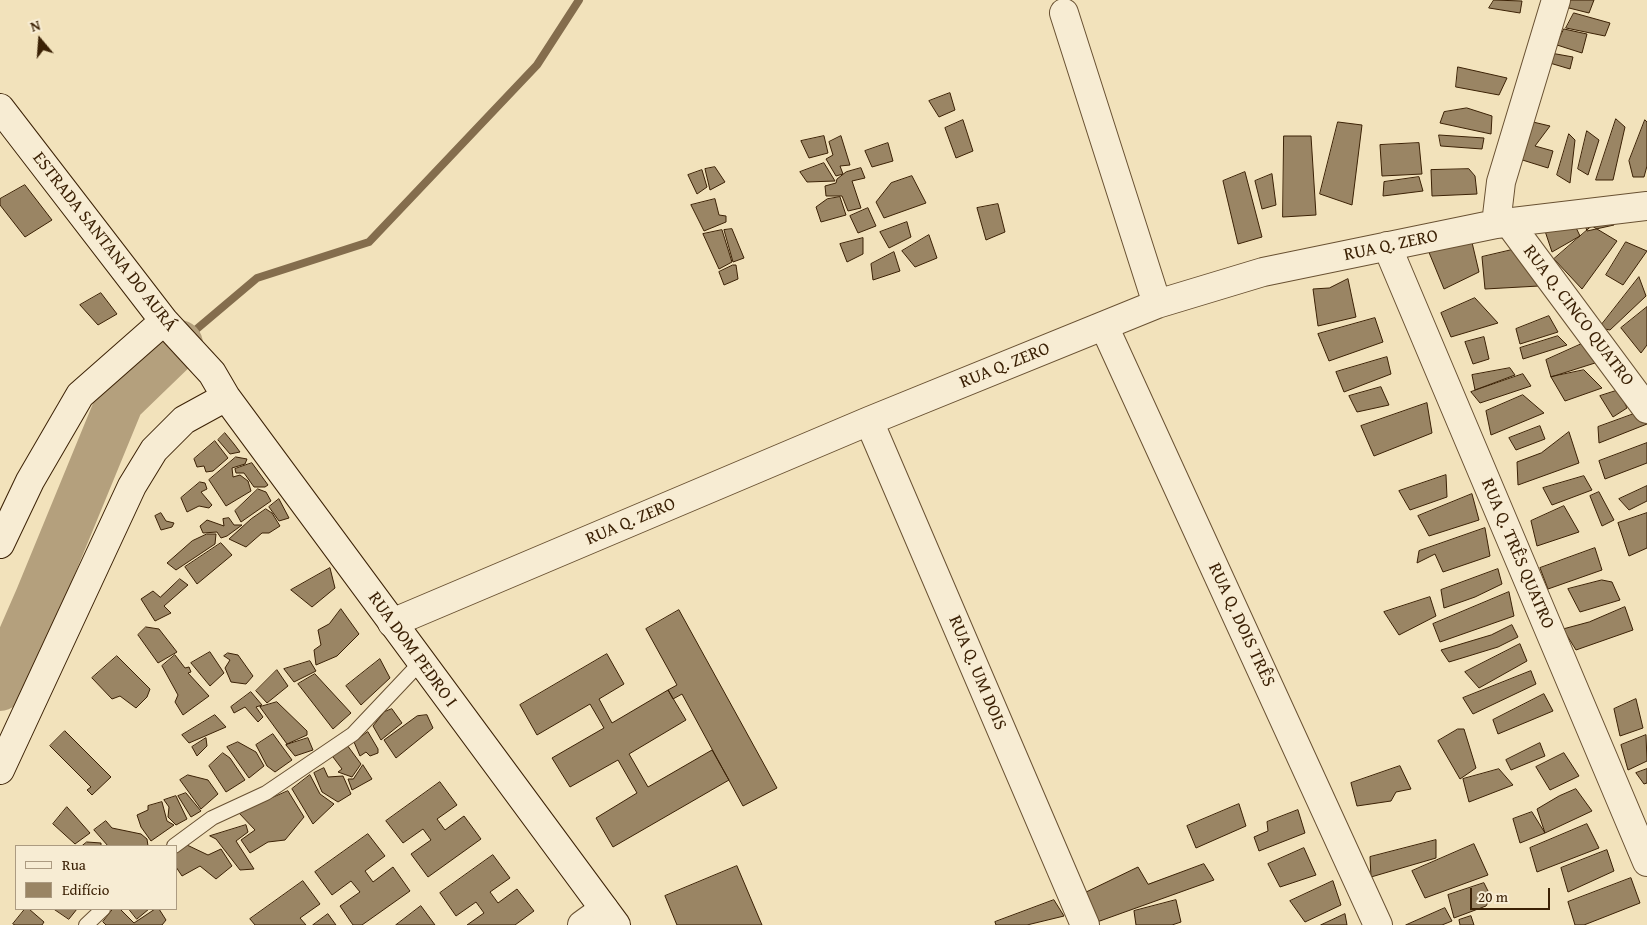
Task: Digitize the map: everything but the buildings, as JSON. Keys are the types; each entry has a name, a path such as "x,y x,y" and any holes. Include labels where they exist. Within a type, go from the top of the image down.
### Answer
{"street":[{"path":"1502,224 1501,182 1556,0"},
{"path":"1064,13 1157,304"},
{"name":"ESTRADA SANTANA DO AURÁ","path":"0,108 166,323 212,373"},
{"name":"RUA Q. ZERO","path":"392,623 869,421 1157,304 1263,272 1387,246 1502,224 1647,206"},
{"name":"RUA Q. CINCO QUATRO","path":"1502,224 1647,409"},
{"name":"RUA Q. TRÊS QUATRO","path":"1387,246 1647,862"},
{"path":"0,544 30,481 80,395 166,323"},
{"name":"RUA Q. DOIS TRÊS","path":"1104,326 1378,925"},
{"name":"RUA DOM PEDRO I","path":"212,373 226,397 610,917"},
{"path":"0,770 136,478 154,450 184,420 226,397"},
{"name":"RUA Q. UM DOIS","path":"869,421 1086,925"},
{"path":"582,925 610,917"}],"lane":[{"path":"175,845 212,818 266,792 353,734 421,662"},
{"path":"86,925 102,910"}],"waterway":[{"path":"186,338 257,278 369,242 537,65 579,0"},
{"path":"0,687 39,598 120,401 179,344"}]}
